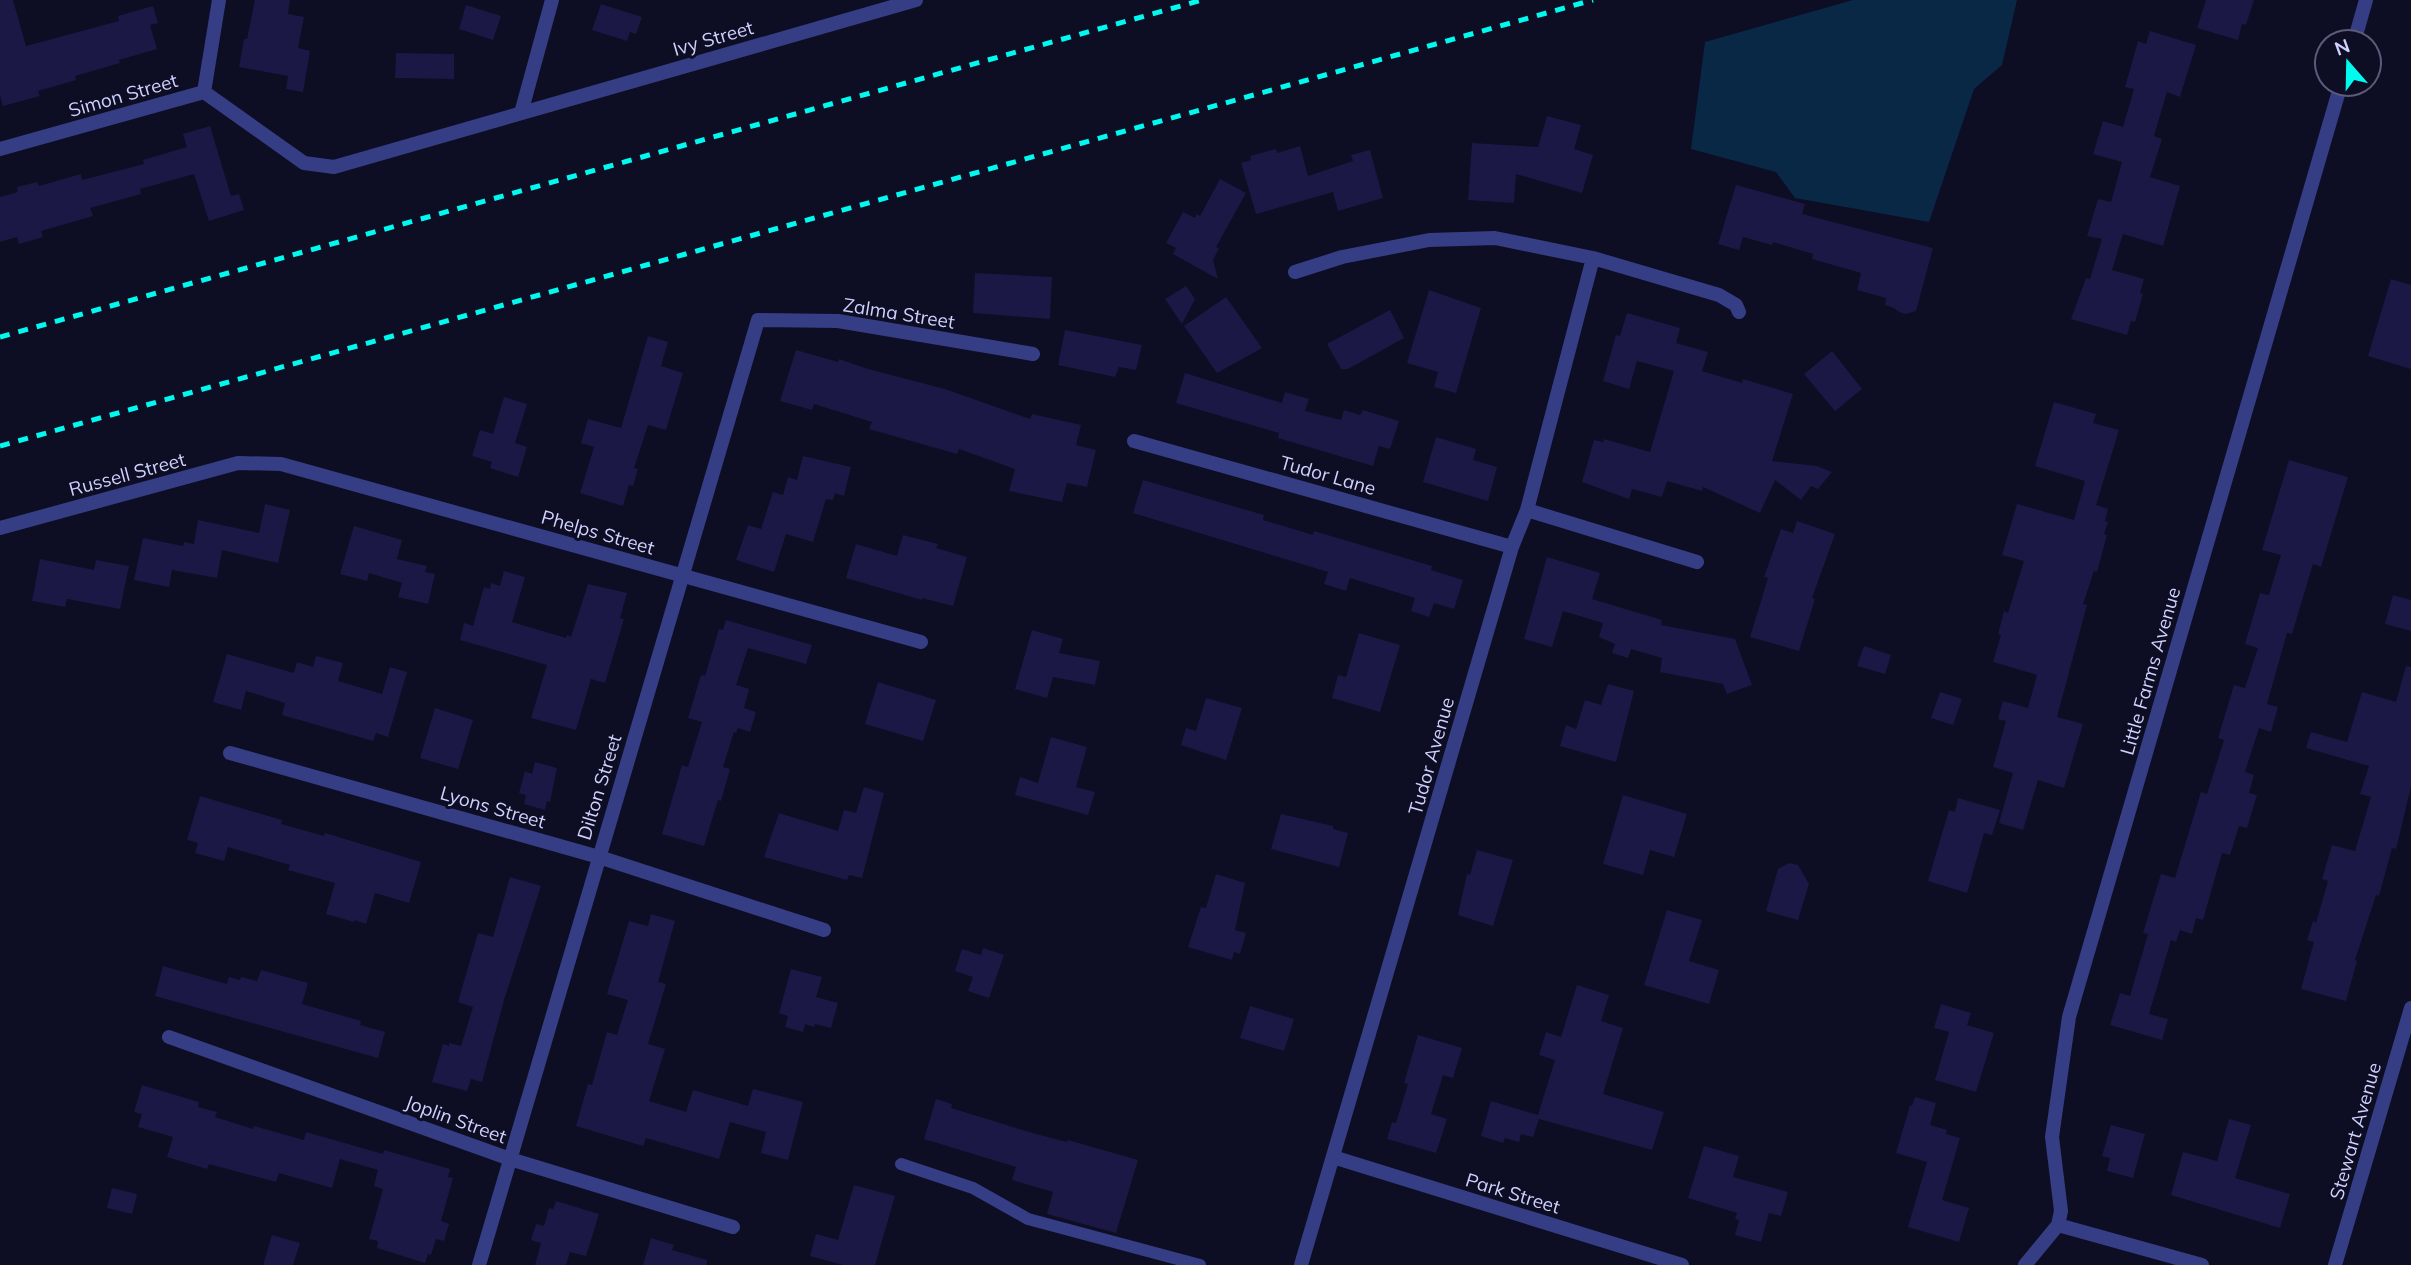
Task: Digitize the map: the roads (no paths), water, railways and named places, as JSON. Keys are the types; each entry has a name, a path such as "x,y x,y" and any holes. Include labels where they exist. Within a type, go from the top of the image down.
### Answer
{"street":[{"path":"204,92 219,0"},
{"path":"522,113 552,0"},
{"name":"Ivy Street","path":"522,113 869,7 916,0"},
{"path":"2358,28 2366,0"},
{"name":"Simon Street","path":"0,149 204,92 304,163 334,167 522,113"},
{"name":"Little Farms Avenue","path":"2058,1225 2061,1212 2052,1137 2069,1017 2337,98"},
{"path":"1295,272 1342,257 1429,240 1495,238 1593,258 1719,296 1736,305 1738,312"},
{"name":"Tudor Avenue","path":"1301,1265 1512,547 1527,510 1593,258"},
{"name":"Zalma Street","path":"758,320 838,321 1033,355"},
{"name":"Dilton Street","path":"479,1265 758,320"},
{"name":"Tudor Lane","path":"1134,441 1512,547"},
{"name":"Russell Street","path":"0,528 238,463 265,463"},
{"name":"Phelps Street","path":"265,463 281,464 920,642"},
{"path":"1527,510 1697,562"},
{"name":"Lyons Street","path":"230,753 598,857 824,930"},
{"name":"Stewart Avenue","path":"2335,1265 2411,1008"},
{"name":"Joplin Street","path":"169,1037 510,1159 733,1227"},
{"name":"Park Street","path":"1334,1157 1682,1265"},
{"path":"2025,1265 2058,1225 2202,1265"}],"lane":[{"path":"901,1164 973,1188 1028,1219 1200,1265"}],"water":[{"path":"1853,0 2017,0 2002,65 1974,89 1929,222 1795,198 1776,172 1691,149 1705,42"}],"railway":[{"path":"0,337 1202,0"},
{"path":"0,446 1593,0"}]}
